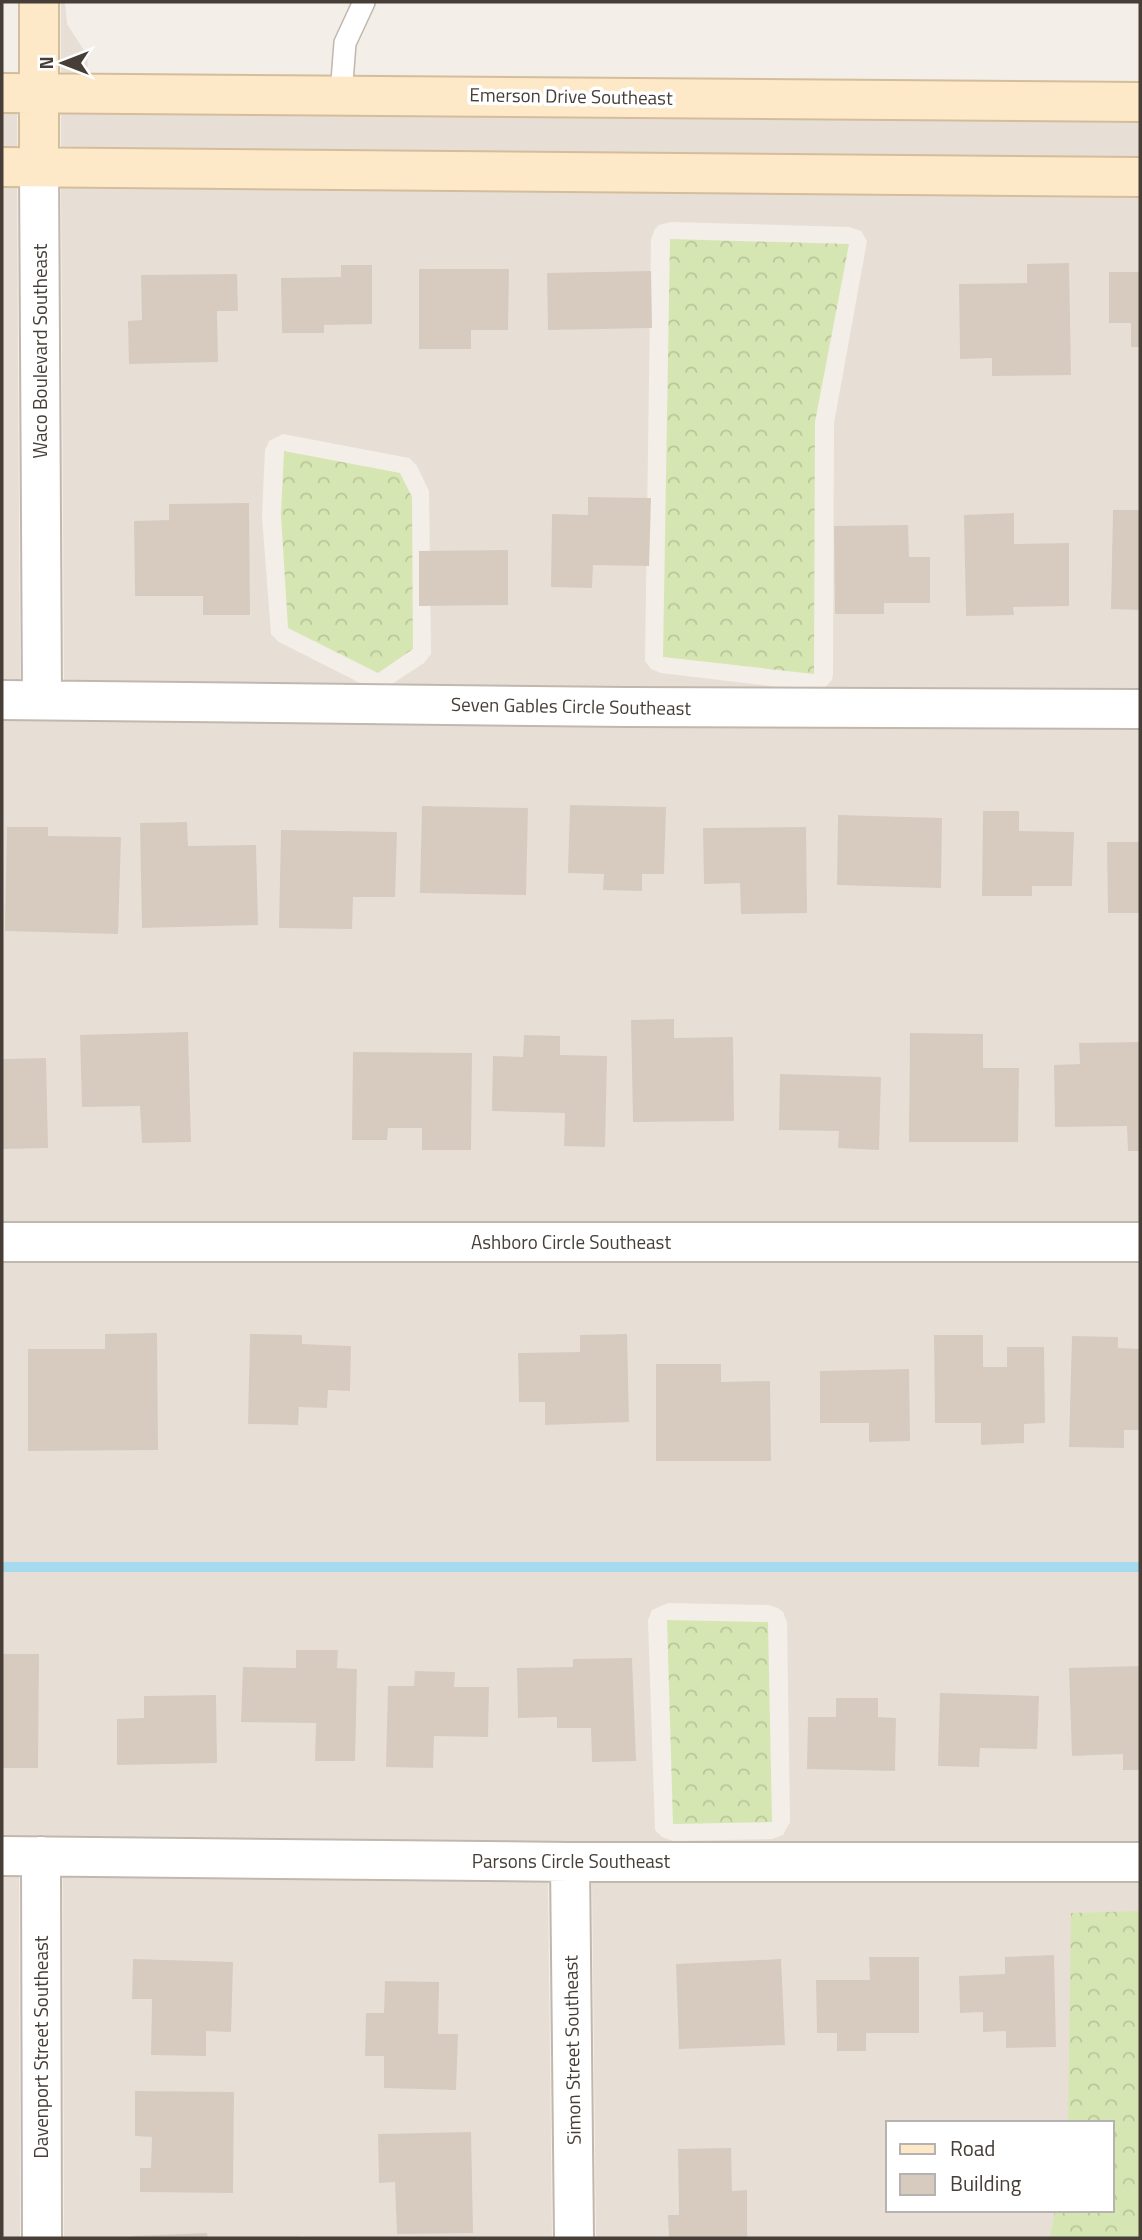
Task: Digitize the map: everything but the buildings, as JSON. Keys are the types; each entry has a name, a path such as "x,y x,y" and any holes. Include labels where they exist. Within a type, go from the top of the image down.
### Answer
{"street":[{"name":"Waco Boulevard Southeast","path":"39,2 20,92 39,167 42,699"},
{"name":"Emerson Drive Southeast","path":"20,92 1140,102"},
{"path":"2,167 1140,177"},
{"name":"Seven Gables Circle Southeast","path":"2,700 1140,709"},
{"name":"Ashboro Circle Southeast","path":"2,1242 1140,1242"},
{"name":"Parsons Circle Southeast","path":"2,1856 570,1862 1140,1862"},
{"name":"Davenport Street Southeast","path":"41,1856 42,2238"},
{"name":"Simon Street Southeast","path":"570,1862 574,2238"}],"lane":[{"path":"341,94 345,43 364,2"}],"shaded area":[{"path":"61,2 65,2 67,24 87,55 88,73 61,72"},
{"path":"61,111 1140,121 1140,158 61,147"},
{"path":"2,112 17,112 17,148 2,148"},
{"path":"61,186 1140,197 1140,689 824,688 832,680 833,674 834,423 867,241 861,231 849,227 671,222 659,225 651,239 645,661 651,669 661,673 787,688 392,684 424,663 431,654 429,491 417,466 409,458 283,434 269,441 265,450 262,516 271,634 279,642 362,684 64,680"},
{"path":"2,187 17,187 20,680 2,680"},
{"path":"2,719 1140,728 1140,1223 2,1223"},
{"path":"2,1262 1140,1262 1140,1842 570,1842 2,1837","holes":["668,1603 768,1605 783,1612 787,1622 790,1822 783,1835 772,1839 673,1841 662,1837 655,1830 648,1620 652,1610"]},
{"path":"2,1876 19,1876 20,2238 2,2238"},
{"path":"63,1876 548,1881 552,2238 64,2238"},
{"path":"592,1881 1140,1881 1140,2238 596,2238"}],"green space":[{"path":"670,239 849,244 815,422 814,674 663,657"},
{"path":"284,451 400,473 412,497 413,649 378,673 288,628 281,515"},
{"path":"667,1620 768,1622 772,1822 673,1824"},
{"path":"1140,1911 1140,2238 1050,2238 1055,2212 1114,2212 1114,2121 1068,2121 1071,1913"}],"waterway":[{"path":"2,1567 1140,1567"}]}
